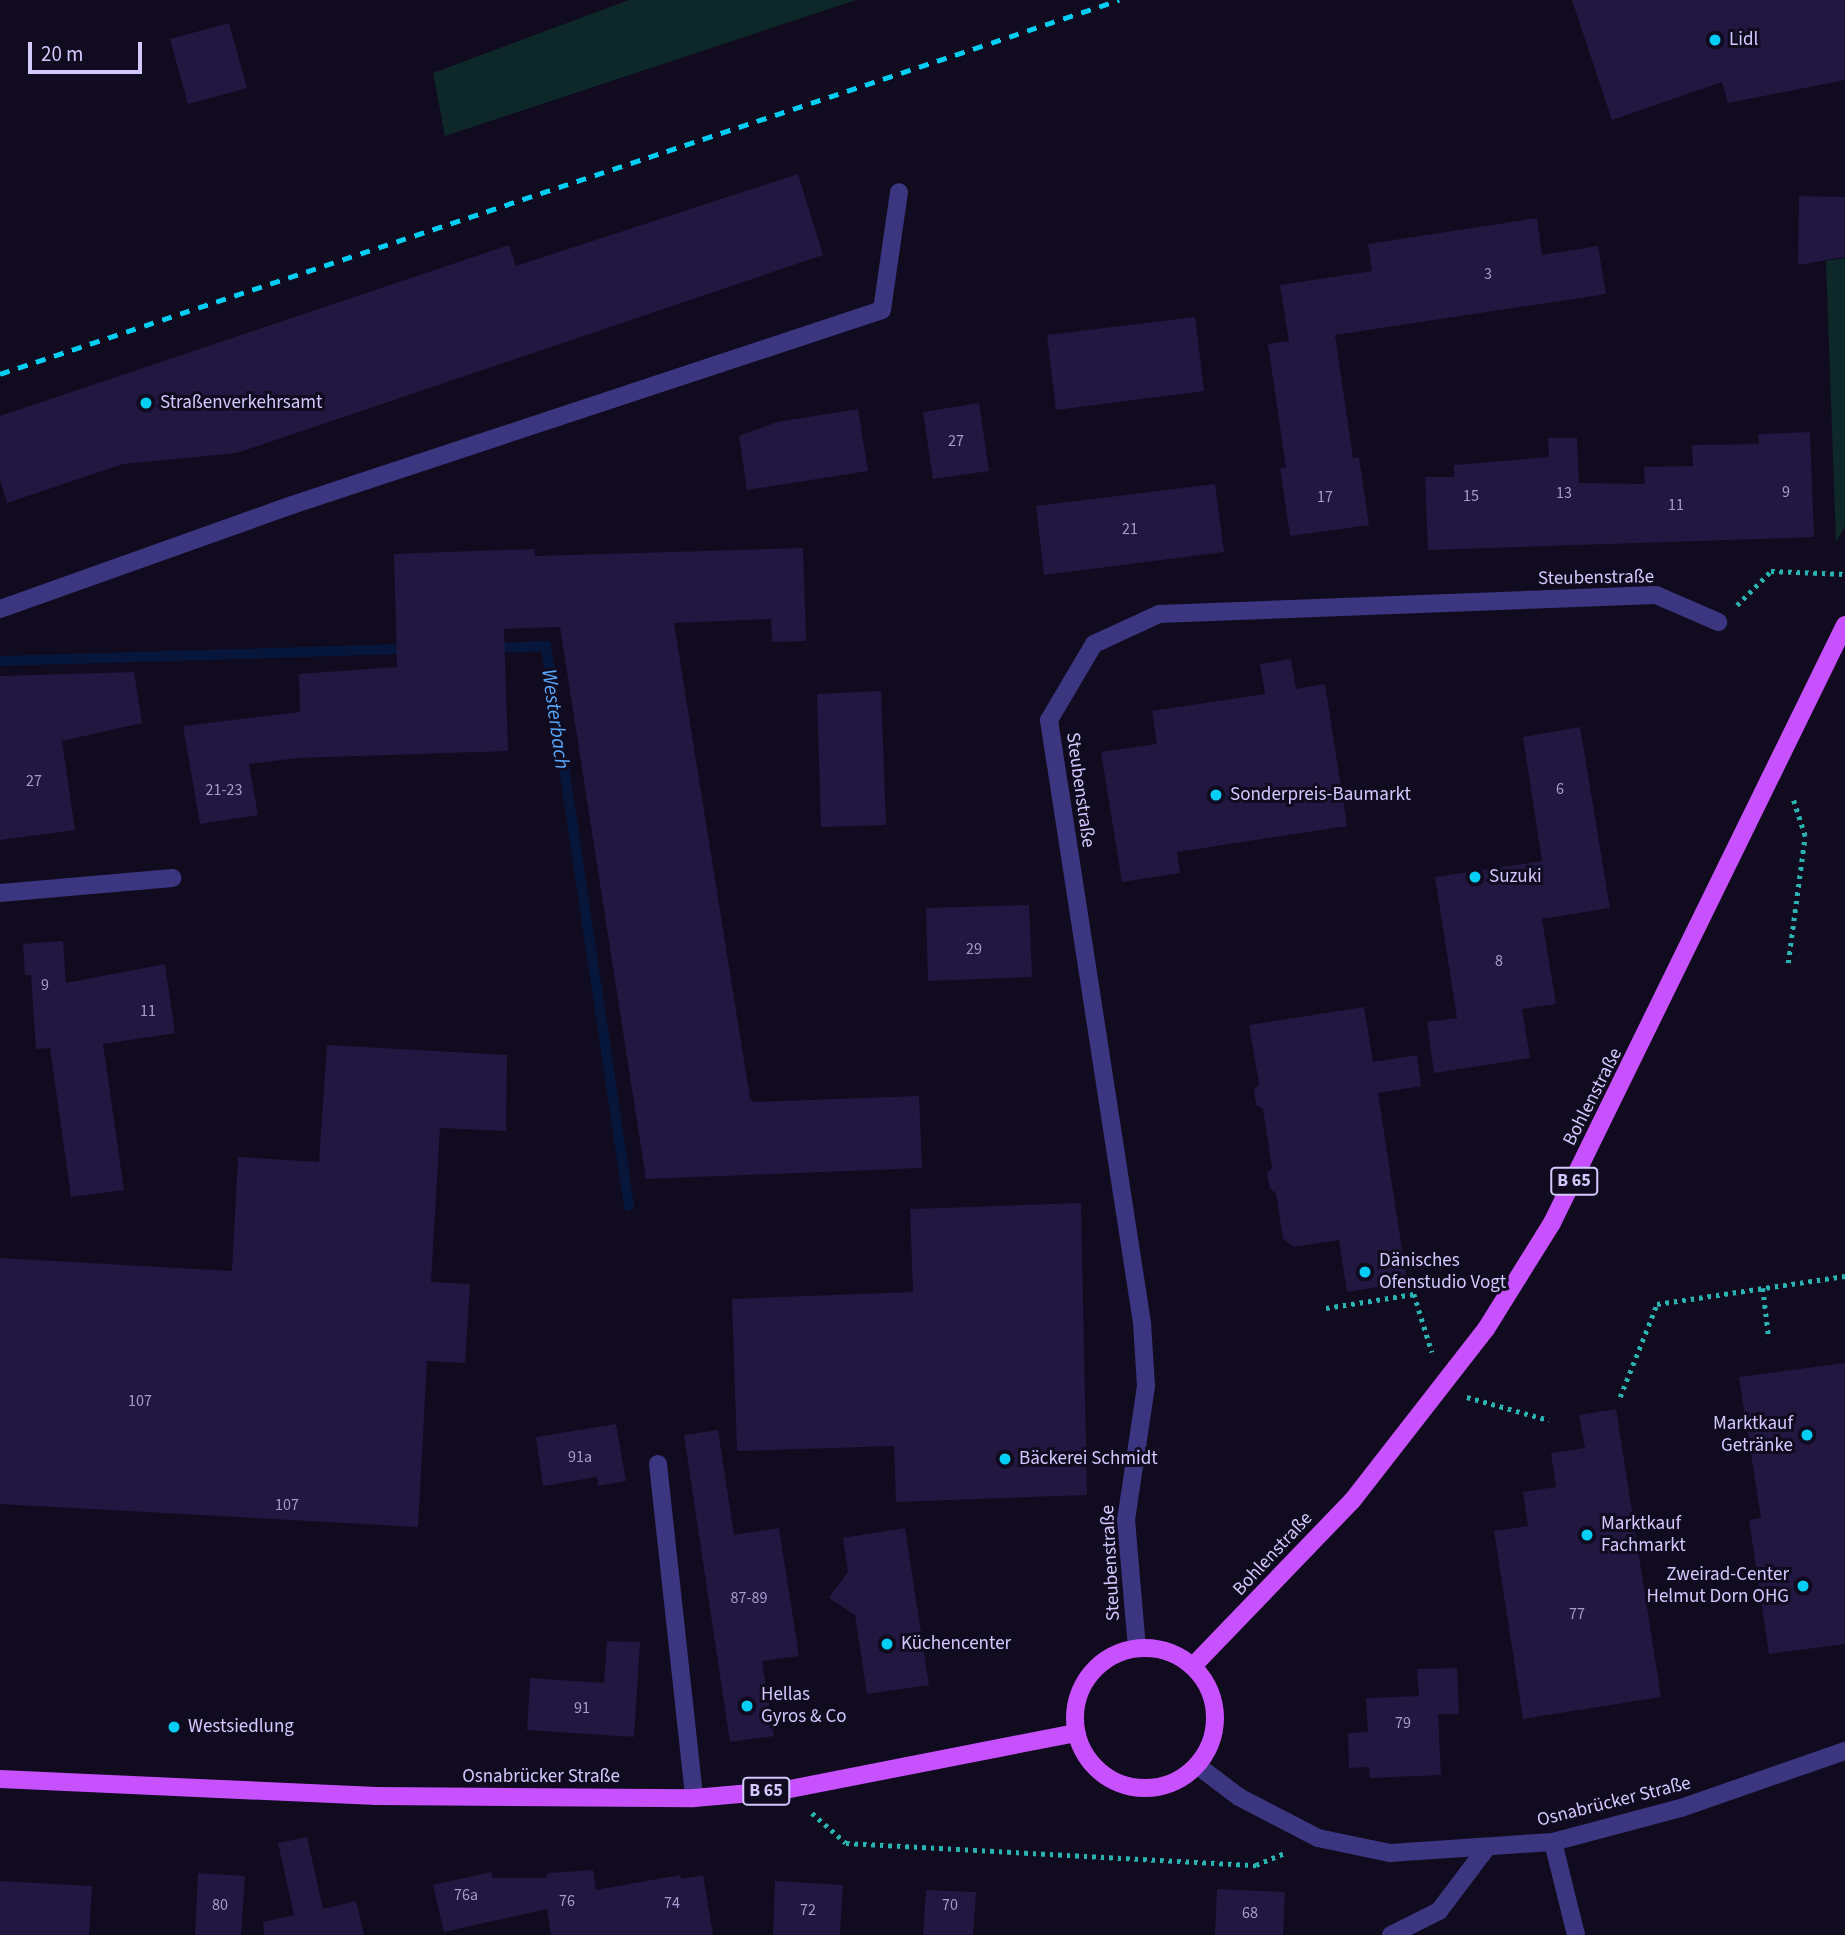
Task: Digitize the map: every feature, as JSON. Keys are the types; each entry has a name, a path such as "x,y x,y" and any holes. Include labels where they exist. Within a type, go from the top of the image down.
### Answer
{"main road":[{"name":"Bohlenstraße","path":"1193,1666 1352,1501 1443,1390 1552,1223 1845,625"},
{"path":"1137,1648 1176,1654 1193,1666 1207,1683 1216,1726 1210,1747 1198,1766 1160,1788 1117,1783 1091,1762 1076,1733 1074,1713 1088,1677 1102,1663 1137,1648"},
{"name":"Osnabrücker Straße","path":"0,1779 389,1796 694,1798 785,1790 1076,1733"}],"street":[{"path":"0,609 292,505 882,310 899,192"},
{"name":"Steubenstraße","path":"1137,1648 1126,1520 1146,1386 1142,1323 1049,720 1094,644 1159,614 1656,595 1718,622"},
{"path":"0,893 172,878"},
{"path":"658,1464 694,1798"},
{"name":"Osnabrücker Straße","path":"1198,1766 1239,1797 1318,1838 1390,1853 1486,1850 1553,1842 1681,1808 1845,1751"},
{"path":"1553,1842 1576,1935"},
{"path":"1391,1935 1439,1911 1486,1850"}],"path":[{"path":"1718,622 1771,571 1845,574"},
{"path":"1780,756 1805,836 1788,963"},
{"path":"1620,1397 1657,1304 1845,1276"},
{"path":"1763,1288 1769,1339"},
{"path":"1326,1308 1414,1294 1443,1390 1549,1420"},
{"path":"785,1790 846,1843 1256,1865 1318,1838"}],"green space":[{"path":"629,0 856,0 445,136 433,73"},
{"path":"1845,258 1845,526 1836,542 1826,261"}],"building":[{"name":"Lidl","path":"1572,0 1845,0 1845,80 1728,103 1722,82 1612,120"},
{"path":"229,23 247,88 188,104 170,39"},
{"path":"798,174 823,255 237,453 123,464 7,503 0,480 0,416 509,245 516,266"},
{"path":"1799,196 1845,197 1845,257 1798,265"},
{"path":"1537,218 1542,255 1598,246 1606,294 1335,335 1353,458 1359,457 1369,525 1290,536 1280,468 1286,468 1268,344 1289,341 1280,285 1372,271 1368,244"},
{"path":"1195,317 1204,391 1056,410 1047,335"},
{"path":"979,403 989,471 933,479 923,412"},
{"path":"858,409 868,471 747,490 739,436 777,422"},
{"path":"1810,432 1814,537 1428,550 1425,477 1454,477 1454,465 1549,457 1548,438 1577,438 1579,483 1645,484 1644,467 1693,466 1692,445 1759,444 1758,434"},
{"path":"1215,484 1224,552 1044,575 1036,506"},
{"path":"803,548 806,641 772,642 771,619 674,623 750,1098 753,1102 919,1096 922,1168 646,1179 560,627 504,629 508,751 298,758 249,764 258,815 200,824 183,726 300,712 299,674 397,667 394,554 534,549 535,556"},
{"path":"1291,659 1296,689 1325,684 1347,826 1177,852 1180,873 1122,882 1101,752 1157,744 1152,711 1265,694 1260,664"},
{"path":"134,672 142,723 62,741 75,830 0,840 0,676"},
{"path":"881,691 886,825 821,827 817,694"},
{"path":"1580,727 1610,908 1542,919 1556,1004 1522,1009 1530,1058 1434,1073 1427,1022 1457,1018 1435,877 1542,861 1523,737"},
{"path":"1029,905 1032,977 928,981 926,908"},
{"path":"63,941 66,983 165,964 175,1033 103,1044 124,1190 71,1197 50,1048 36,1049 31,975 25,975 23,944"},
{"path":"1364,1007 1373,1062 1417,1055 1421,1086 1378,1093 1407,1282 1347,1292 1339,1240 1294,1247 1283,1239 1276,1193 1270,1189 1267,1173 1272,1168 1263,1109 1256,1105 1254,1089 1259,1084 1249,1025"},
{"path":"327,1045 507,1055 506,1131 440,1128 431,1282 470,1284 465,1363 427,1361 418,1527 0,1504 0,1258 232,1271 238,1157 319,1162"},
{"path":"1081,1203 1087,1495 896,1502 894,1446 737,1451 732,1299 913,1292 910,1209"},
{"path":"1845,1363 1845,1644 1769,1654 1749,1520 1761,1518 1739,1377"},
{"path":"1616,1409 1661,1697 1523,1719 1494,1531 1528,1526 1523,1492 1556,1487 1551,1453 1585,1448 1579,1415"},
{"path":"616,1424 626,1481 598,1486 597,1477 543,1486 536,1437"},
{"path":"718,1430 734,1535 779,1528 799,1656 762,1661 774,1736 730,1742 684,1435"},
{"path":"905,1528 929,1685 867,1694 855,1615 829,1598 848,1572 843,1538"},
{"path":"607,1641 640,1642 634,1737 527,1730 530,1678 604,1683"},
{"path":"1457,1668 1459,1714 1438,1714 1441,1775 1370,1778 1369,1767 1349,1768 1348,1733 1368,1732 1366,1698 1419,1696 1417,1669"},
{"path":"307,1837 323,1909 356,1901 364,1935 264,1935 263,1922 294,1915 278,1843"},
{"path":"593,1870 596,1890 680,1875 681,1879 703,1875 713,1935 551,1935 547,1909 444,1932 433,1885 491,1872 493,1878 545,1878 549,1873"},
{"path":"198,1873 245,1876 241,1935 195,1935"},
{"path":"0,1881 92,1886 89,1935 0,1935"},
{"path":"775,1881 843,1885 840,1935 773,1935"},
{"path":"1217,1889 1285,1892 1283,1935 1215,1935"},
{"path":"926,1890 976,1892 973,1935 923,1935"}],"waterway":[{"name":"Westerbach","path":"492,648 546,646 629,1206"},
{"name":"Westerbach","path":"0,661 409,649"}],"railway":[{"path":"0,374 1119,0"}],"place":[{"name":"Lidl","path":"1715,40"},
{"name":"Straßenverkehrsamt","path":"146,403"},
{"name":"Sonderpreis-Baumarkt","path":"1216,795"},
{"name":"Suzuki","path":"1475,877"},
{"name":"Dänisches Ofenstudio Vogt","path":"1365,1272"},
{"name":"Marktkauf Getränke","path":"1807,1435"},
{"name":"Bäckerei Schmidt","path":"1005,1459"},
{"name":"Marktkauf Fachmarkt","path":"1587,1535"},
{"name":"Zweirad-Center Helmut Dorn OHG","path":"1803,1586"},
{"name":"Küchencenter","path":"887,1644"},
{"name":"Hellas Gyros & Co","path":"747,1706"},
{"name":"Westsiedlung","path":"174,1727"}]}
